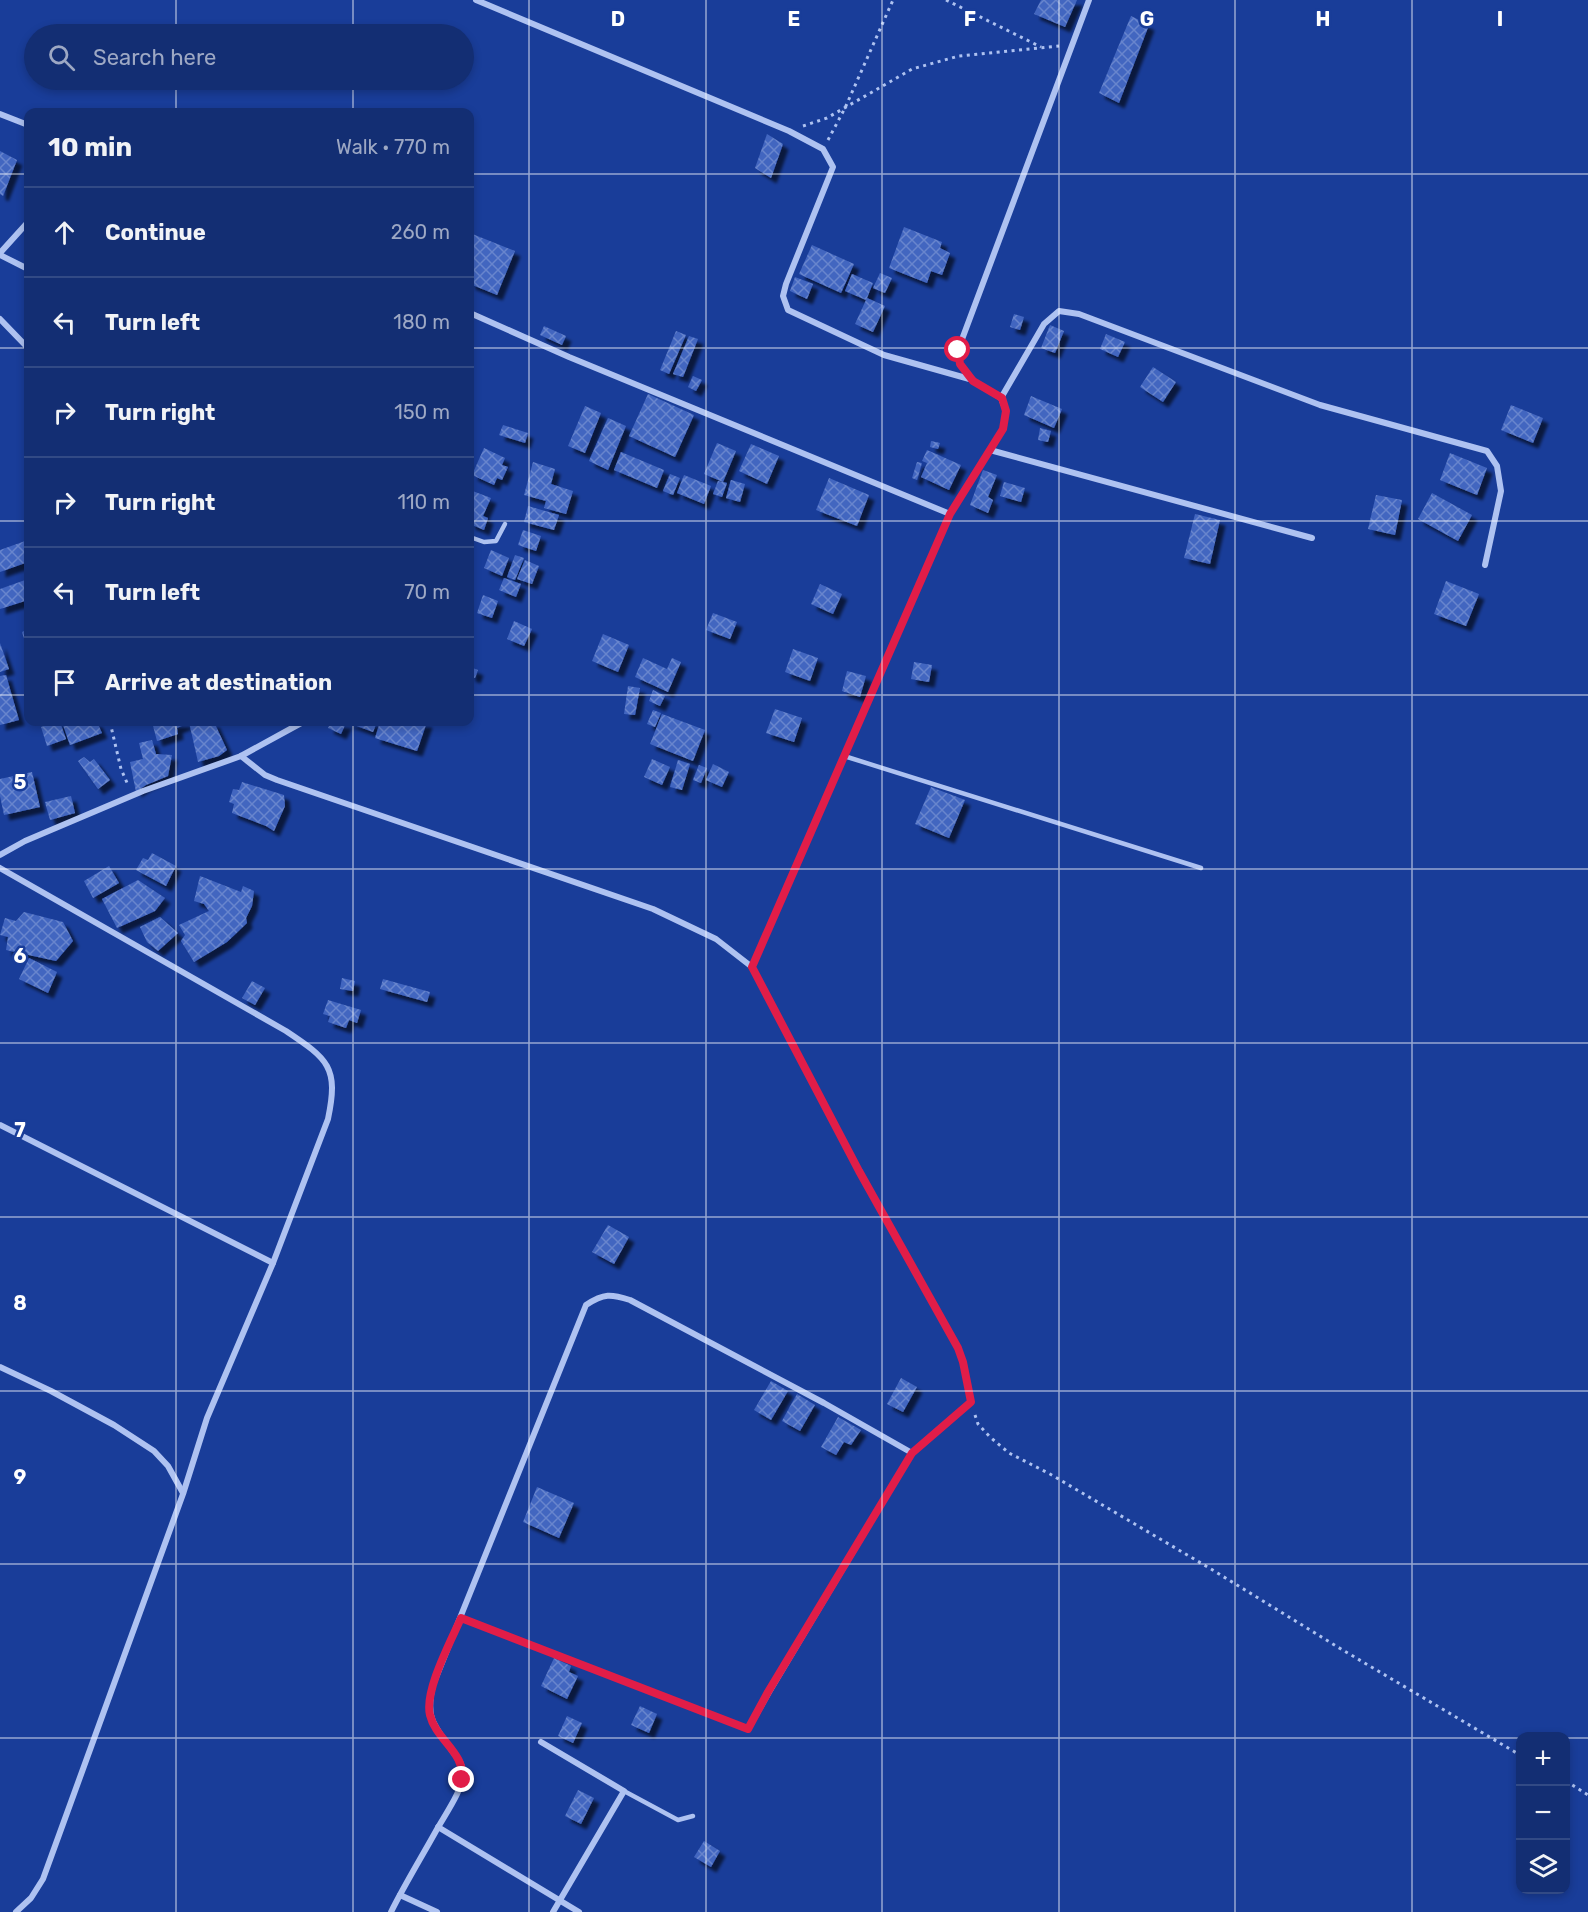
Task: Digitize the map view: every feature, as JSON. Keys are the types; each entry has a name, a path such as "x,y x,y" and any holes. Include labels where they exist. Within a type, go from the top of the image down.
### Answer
{"street":[{"path":"477,0 789,131 823,149 833,167 786,284 783,297 788,310 884,355 973,381 1002,398 1006,411 1003,429 950,514 752,967"},
{"path":"973,381 960,364 958,350 1089,0"},
{"path":"0,114 24,123"},
{"path":"24,227 0,254 24,267"},
{"path":"1002,398 1044,324 1059,311 1079,314 1320,405 1487,451 1497,465 1501,491 1485,565"},
{"path":"474,315 569,357 950,514"},
{"path":"0,319 24,344"},
{"path":"990,450 1312,538"},
{"path":"0,855 25,841 132,795 241,756 296,726"},
{"path":"241,756 265,775 277,780 653,909 716,939 752,967 859,1171 958,1348 963,1362 971,1402 912,1453 748,1729 461,1618"},
{"path":"0,868 286,1032 316,1052 327,1065 332,1079 332,1099 328,1119 273,1263 207,1418 183,1494 43,1880 16,1912"},
{"path":"0,1125 273,1263"},
{"path":"391,1912 438,1827 462,1780 464,1770 434,1726 429,1702 433,1685 586,1305 599,1296 614,1295 630,1300 824,1403 912,1453"},
{"path":"0,1367 103,1419 154,1451 168,1466 183,1494"},
{"path":"541,1742 624,1791 553,1912"},
{"path":"438,1827 579,1912"},
{"path":"400,1895 437,1912"}],"lane":[{"path":"474,538 484,542 496,541 505,524"},
{"path":"844,756 1201,868"},
{"path":"624,1791 678,1820 693,1816"}],"path":[{"path":"823,149 845,108 893,0"},
{"path":"946,0 1042,48"},
{"path":"789,131 826,118 912,69 959,56 1072,45"},
{"path":"111,726 121,769 132,795"},
{"path":"971,1402 978,1424 1009,1453 1050,1474 1201,1563 1516,1752"},
{"path":"1570,1784 1588,1795"}],"building":[{"path":"1041,0 1077,0 1065,27 1034,14"},
{"path":"1131,16 1149,25 1119,103 1099,93"},
{"path":"767,134 783,144 771,178 755,168"},
{"path":"0,151 17,160 3,196 0,194"},
{"path":"904,227 942,242 940,248 950,253 942,275 931,271 927,283 889,268"},
{"path":"474,235 515,251 497,295 474,286"},
{"path":"812,245 854,264 841,293 799,274"},
{"path":"880,273 892,278 885,293 873,288"},
{"path":"852,274 873,283 867,298 885,306 873,332 855,324 866,300 845,291"},
{"path":"795,277 813,284 807,299 790,291"},
{"path":"1014,314 1024,317 1020,330 1010,327"},
{"path":"1050,325 1064,331 1055,353 1041,348"},
{"path":"544,326 566,336 562,345 540,335"},
{"path":"676,331 686,335 669,374 660,370"},
{"path":"1106,334 1125,342 1118,357 1100,349"},
{"path":"689,336 698,339 683,377 673,374"},
{"path":"1153,367 1176,382 1163,402 1140,387"},
{"path":"693,376 702,380 696,391 688,387"},
{"path":"648,394 694,415 675,457 629,436"},
{"path":"1031,396 1062,409 1054,428 1024,415"},
{"path":"1511,405 1543,418 1533,443 1501,430"},
{"path":"585,406 601,413 585,453 568,446"},
{"path":"608,418 626,426 608,470 589,461"},
{"path":"503,425 528,433 525,443 499,435"},
{"path":"1040,428 1051,431 1048,442 1038,440"},
{"path":"931,441 940,443 938,449 930,447"},
{"path":"717,443 736,451 723,482 704,474"},
{"path":"751,444 779,456 767,484 739,471"},
{"path":"484,448 505,458 502,465 508,467 502,480 497,478 494,485 474,476 474,470"},
{"path":"927,450 961,465 949,490 921,477 927,463 922,461"},
{"path":"621,452 664,470 657,488 614,470"},
{"path":"1450,453 1487,468 1477,495 1440,480"},
{"path":"533,462 555,469 551,484 573,491 566,514 544,508 546,501 524,495"},
{"path":"917,462 922,463 917,480 912,478"},
{"path":"983,470 997,475 988,497 993,500 988,513 970,505"},
{"path":"670,474 680,478 673,495 663,491"},
{"path":"684,475 711,486 704,504 677,493"},
{"path":"829,478 869,495 857,526 816,510"},
{"path":"731,480 745,484 740,502 726,498"},
{"path":"718,481 727,483 722,497 713,494"},
{"path":"1004,482 1025,488 1021,502 1000,496"},
{"path":"474,492 491,498 483,516 488,518 484,530 474,526"},
{"path":"1432,493 1472,515 1458,541 1418,519"},
{"path":"1376,495 1402,500 1395,535 1368,529"},
{"path":"528,506 559,515 554,530 524,522"},
{"path":"1195,514 1220,520 1210,564 1184,558"},
{"path":"523,530 541,536 536,551 518,545"},
{"path":"24,541 24,563 0,572 0,550"},
{"path":"491,550 509,558 502,576 484,568"},
{"path":"515,555 524,558 515,580 507,577"},
{"path":"525,560 539,566 532,584 517,579"},
{"path":"504,578 521,584 516,597 499,590"},
{"path":"24,580 24,601 0,609 0,589"},
{"path":"1446,581 1479,594 1466,626 1434,614"},
{"path":"820,584 842,594 833,614 811,604"},
{"path":"483,595 498,601 492,618 477,613"},
{"path":"713,613 737,622 730,639 706,630"},
{"path":"514,621 532,629 524,646 507,639"},
{"path":"603,634 629,645 618,672 592,661"},
{"path":"0,643 9,669 0,672"},
{"path":"793,649 818,658 810,681 785,672"},
{"path":"643,658 667,669 672,658 681,662 668,692 635,677"},
{"path":"914,662 932,665 929,682 911,679"},
{"path":"474,668 478,670 474,678"},
{"path":"847,671 866,676 860,697 842,691"},
{"path":"6,675 19,720 0,725 0,676"},
{"path":"628,686 640,688 635,715 624,714"},
{"path":"653,690 665,696 660,706 649,701"},
{"path":"775,709 802,718 794,742 766,733"},
{"path":"653,710 661,713 655,727 647,724"},
{"path":"662,714 705,730 693,761 650,744"},
{"path":"61,726 66,739 47,746 41,727"},
{"path":"63,726 99,726 102,733 70,745"},
{"path":"153,726 182,726 177,728 178,734 157,741"},
{"path":"190,726 216,726 227,750 219,756 198,762"},
{"path":"329,726 345,726 341,734 328,728"},
{"path":"357,726 375,726 373,732"},
{"path":"379,726 426,726 417,751 375,738"},
{"path":"152,740 156,754 172,755 168,776 136,792 130,762 143,759 139,743"},
{"path":"84,757 90,762 94,759 110,780 98,789 78,761"},
{"path":"652,759 670,767 662,785 644,777"},
{"path":"678,760 690,764 682,790 670,787"},
{"path":"713,764 729,772 722,787 706,780"},
{"path":"699,765 707,768 701,783 693,780"},
{"path":"32,772 40,807 4,815 0,796 0,779"},
{"path":"242,782 284,795 285,806 274,831 232,813 234,804 229,802 233,789 239,790"},
{"path":"931,787 965,800 949,838 915,824"},
{"path":"71,796 75,813 50,820 45,802"},
{"path":"152,853 176,866 166,886 136,870 143,858 148,860"},
{"path":"109,866 119,883 93,898 84,881"},
{"path":"200,876 241,892 243,886 254,891 252,906 246,918 247,923 227,942 194,962 181,941 185,935 179,925 209,911 204,904 194,901"},
{"path":"138,880 165,898 155,911 117,928 102,899"},
{"path":"24,912 63,922 73,941 56,961 6,950 8,937 0,935 5,918 16,921"},
{"path":"160,917 178,933 158,951 147,942 140,927"},
{"path":"29,958 57,972 48,993 19,979"},
{"path":"342,978 355,981 353,991 340,989"},
{"path":"383,979 430,992 427,1002 380,989"},
{"path":"252,981 265,988 255,1005 242,998"},
{"path":"328,1000 361,1010 357,1023 349,1020 346,1028 328,1022 330,1016 323,1014"},
{"path":"608,1225 629,1237 614,1264 592,1252"},
{"path":"901,1378 917,1387 903,1412 887,1404"},
{"path":"771,1381 788,1391 771,1420 754,1410"},
{"path":"797,1394 815,1405 800,1431 782,1421"},
{"path":"838,1417 861,1430 851,1445 844,1442 836,1455 821,1447"},
{"path":"537,1487 574,1503 559,1538 523,1522"},
{"path":"554,1658 571,1666 569,1672 578,1676 567,1699 541,1686"},
{"path":"640,1706 657,1714 649,1733 631,1725"},
{"path":"567,1716 582,1723 573,1743 558,1736"},
{"path":"578,1790 594,1798 581,1824 565,1816"},
{"path":"704,1841 720,1851 711,1867 694,1857"}],"route":[{"path":"462,1780 464,1770 434,1726 429,1702 433,1685 461,1618 748,1729 912,1453 971,1402 958,1348 859,1171 752,967 950,514 1003,429 1006,411 1002,398 973,381 960,364 958,350"}]}
